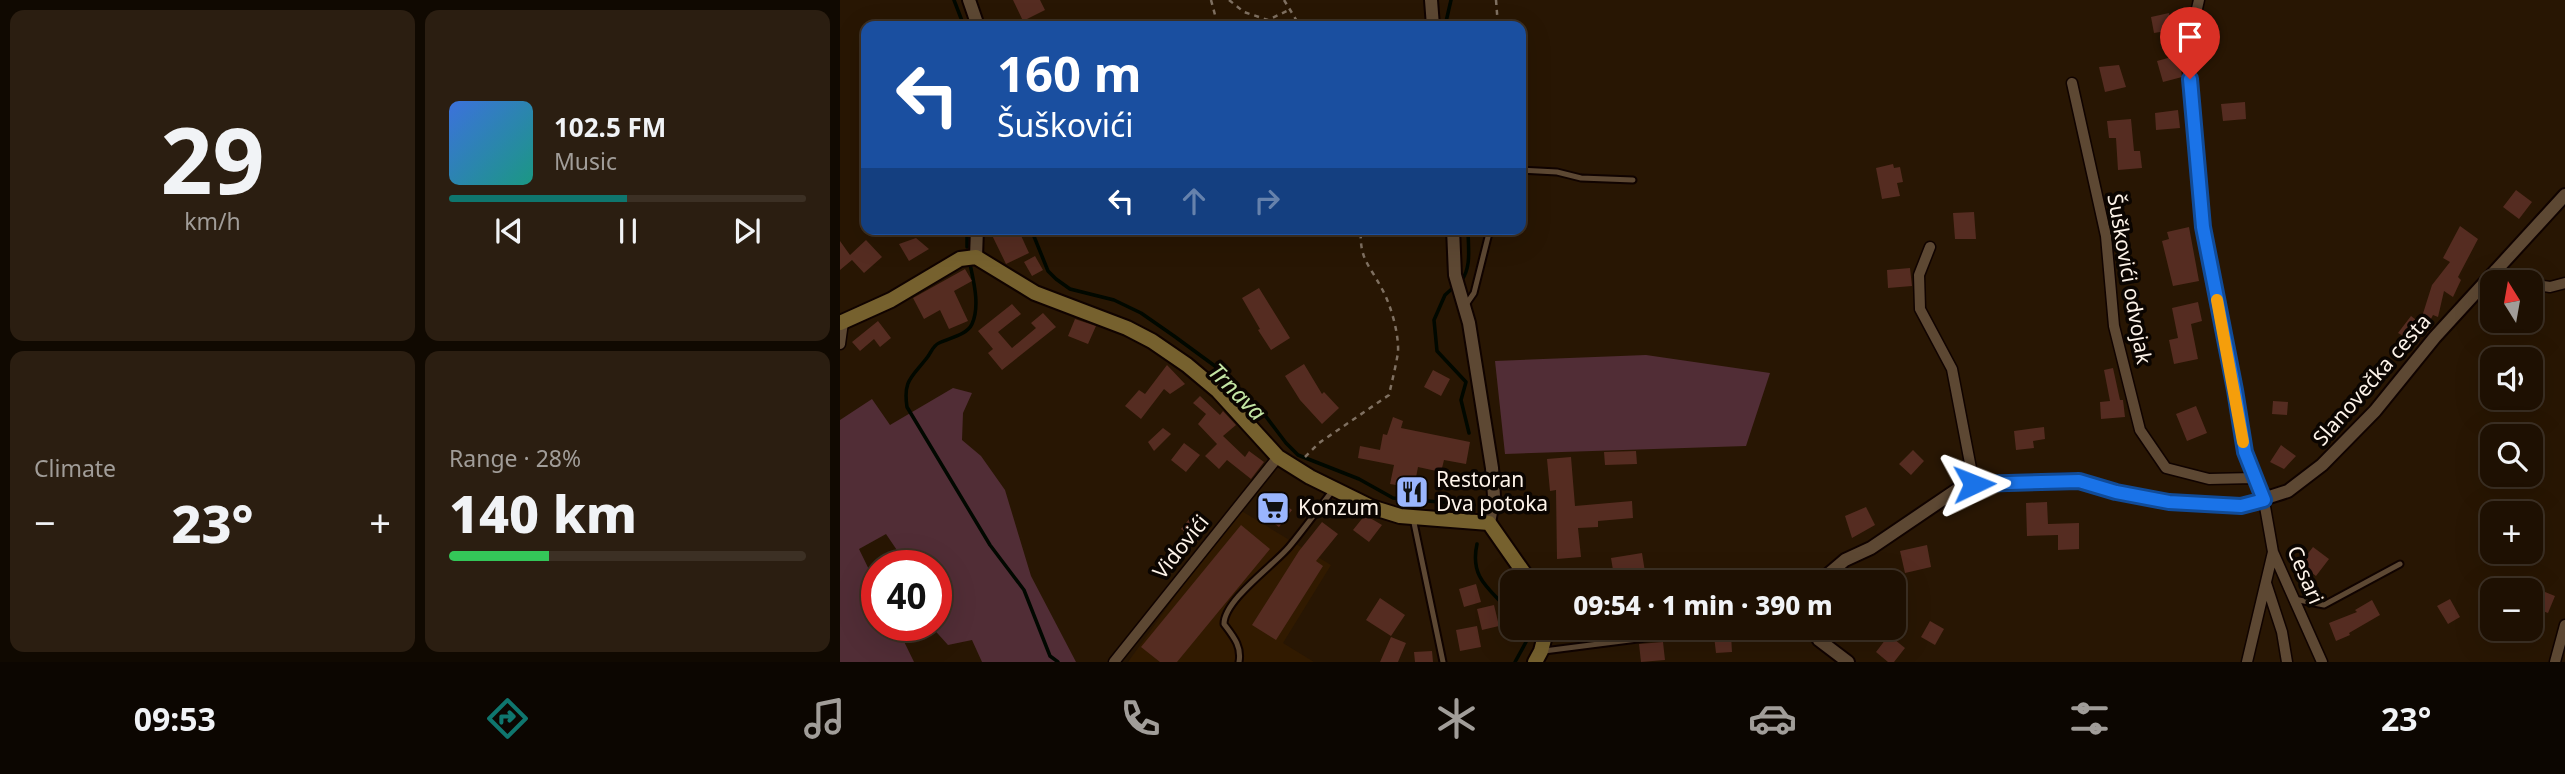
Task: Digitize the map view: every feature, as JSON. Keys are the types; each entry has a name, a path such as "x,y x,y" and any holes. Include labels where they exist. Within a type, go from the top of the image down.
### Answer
{"main road":[{"path":"842,323 891,300 960,259 976,257 1034,293 1127,328 1161,347 1218,391 1278,457 1290,466 1371,507 1413,518 1489,523 1522,570"},
{"path":"1538,657 1543,640"}],"street":[{"path":"969,0 976,21"},
{"path":"1431,0 1433,21"},
{"name":"Cesari","path":"2199,0 2187,52 2203,227 2245,452 2264,500 2273,552 2322,662"},
{"name":"Šuškovići odvojak","path":"2071,83 2106,236 2114,327 2140,430 2166,468 2209,478 2254,478"},
{"name":"Slanovečka cesta","path":"2496,270 2565,195"},
{"path":"976,257 977,235"},
{"path":"1453,235 1457,282 1463,301 1492,468 1494,496 1489,523"},
{"path":"1930,247 1919,275 1920,309 1952,369 1974,484"},
{"path":"2543,286 2565,283"},
{"name":"Slanovečka cesta","path":"1833,570 1845,560 1871,548 1958,489 1974,484 2079,481 2116,492 2169,502 2241,506 2288,491 2322,465 2375,411 2435,337 2480,288"},
{"path":"840,344 842,323"},
{"name":"Vidovići","path":"1114,662 1278,457"},
{"path":"2248,662 2273,552"},
{"path":"2266,582 2283,632 2287,662"},
{"path":"2555,662 2565,625"},
{"path":"1819,640 1848,662"}],"lane":[{"path":"1526,170 1558,172 1581,178 1633,180"},
{"path":"1463,301 1474,293 1488,235"},
{"path":"1240,662 1235,638 1224,624 1226,614 1256,576 1288,550 1334,488"},
{"path":"1413,518 1443,662"},
{"path":"2294,598 2324,605 2400,564"},
{"path":"1538,657 1645,640"}],"path":[{"path":"1211,0 1217,21"},
{"path":"1229,0 1244,12 1268,20 1289,10"},
{"path":"1284,0 1297,21"},
{"path":"1496,0 1498,21"},
{"path":"1306,456 1319,443 1389,395 1398,350 1392,317 1383,290 1368,267 1360,247 1361,235"}],"shaded area":[{"path":"1646,355 1770,373 1746,446 1505,454 1495,361"},
{"path":"953,388 972,393 963,413 962,440 981,456 1005,490 1031,576 1076,662 982,662 972,640 948,645 944,641 952,641 952,550 897,550 886,534 859,549 861,641 904,641 914,662 840,662 840,420 872,399 890,425"},
{"path":"1240,510 1331,565 1283,643 1314,662 1128,662 1199,563"}],"building":[{"path":"1013,0 1040,0 1045,10 1023,21"},
{"path":"2169,13 2172,30 2154,33 2151,17"},
{"path":"2179,55 2182,77 2163,82 2157,61"},
{"path":"2119,65 2126,87 2105,92 2099,67"},
{"path":"2245,102 2246,119 2223,121 2221,104"},
{"path":"2178,110 2180,128 2156,130 2155,113"},
{"path":"2131,119 2134,151 2140,151 2142,168 2118,170 2116,138 2109,138 2107,121"},
{"path":"1893,164 1894,168 1900,167 1903,182 1897,183 1900,196 1882,199 1876,168"},
{"path":"2516,190 2532,202 2519,219 2503,207"},
{"path":"1974,212 1976,239 1955,239 1953,213"},
{"path":"2460,226 2478,239 2458,277 2461,280 2453,297 2444,291 2438,317 2433,315 2418,344 2398,333 2411,316 2420,323 2432,285 2450,262 2443,258"},
{"path":"2189,227 2199,281 2173,286 2162,241 2169,239 2167,232"},
{"path":"992,235 1021,235 1029,253 1006,264"},
{"path":"916,238 929,249 909,261 899,244"},
{"path":"866,240 882,257 864,273 852,260 840,270 840,241 850,255"},
{"path":"1035,256 1043,270 1032,276 1024,262"},
{"path":"1910,268 1912,286 1888,288 1887,270"},
{"path":"965,269 972,281 954,291 968,321 949,329 940,310 924,319 913,298"},
{"path":"1259,288 1290,338 1271,350 1242,298"},
{"path":"2198,302 2202,321 2191,324 2198,359 2174,364 2169,340 2178,338 2172,308"},
{"path":"1012,304 1021,314 998,332 1012,348 1036,328 1031,323 1043,313 1056,327 1002,370 988,353 993,349 978,331"},
{"path":"1075,319 1096,326 1088,344 1068,336"},
{"path":"878,321 891,338 880,347 874,339 860,351 852,342"},
{"path":"1304,364 1322,394 1324,392 1339,408 1322,424 1300,400 1285,376"},
{"path":"1167,365 1185,384 1170,394 1164,389 1141,419 1125,406 1139,390 1145,394"},
{"path":"2113,368 2120,400 2123,400 2125,417 2101,419 2100,402 2110,401 2104,370"},
{"path":"1433,370 1450,379 1441,396 1424,387"},
{"path":"1200,396 1220,415 1223,411 1236,425 1223,436 1245,457 1249,451 1264,462 1251,479 1227,460 1219,469 1205,456 1217,444 1198,424 1206,414 1193,403"},
{"path":"2273,401 2288,402 2287,415 2272,414"},
{"path":"2196,406 2207,433 2187,441 2176,414"},
{"path":"1393,417 1403,421 1401,428 1470,442 1466,464 1444,460 1441,472 1418,467 1414,488 1390,484 1394,465 1358,458 1360,446 1380,450 1383,434 1387,435"},
{"path":"2044,427 2045,439 2033,441 2034,448 2016,450 2014,431"},
{"path":"1163,428 1171,434 1154,451 1148,442"},
{"path":"1184,443 1200,455 1186,472 1171,460"},
{"path":"2281,445 2296,456 2284,469 2270,462"},
{"path":"1913,450 1924,461 1911,475 1899,464"},
{"path":"1636,451 1637,464 1605,465 1604,452"},
{"path":"1571,457 1575,506 1632,501 1633,518 1598,521 1598,527 1578,528 1581,557 1557,559 1556,490 1550,491 1547,459"},
{"path":"1276,498 1292,510 1279,527 1263,515"},
{"path":"2047,502 2048,524 2079,523 2079,549 2058,550 2058,535 2027,536 2026,503"},
{"path":"1866,507 1875,525 1852,538 1845,516"},
{"path":"1194,513 1210,525 1197,542 1181,529"},
{"path":"1365,515 1382,525 1369,542 1353,530"},
{"path":"1322,522 1338,534 1316,561 1323,566 1276,640 1252,625 1299,551"},
{"path":"1241,525 1270,549 1177,662 1160,662 1141,647"},
{"path":"1927,545 1931,567 1906,573 1900,551"},
{"path":"2313,547 2329,559 2316,576 2300,564"},
{"path":"1642,553 1645,570 1613,570 1611,558"},
{"path":"1476,584 1481,602 1464,607 1459,589"},
{"path":"2543,591 2555,596 2548,613 2543,611"},
{"path":"1380,598 1405,615 1391,636 1366,620"},
{"path":"2450,599 2460,617 2448,624 2437,606"},
{"path":"2372,600 2380,615 2336,641 2329,623 2357,612 2355,610"},
{"path":"1494,605 1499,626 1482,630 1477,609"},
{"path":"1930,621 1944,629 1935,645 1921,637"},
{"path":"1477,626 1481,647 1460,651 1456,630"},
{"path":"1391,637 1406,643 1398,662 1380,662"},
{"path":"1714,640 1731,640 1732,652 1716,653"},
{"path":"1885,640 1895,640 1905,648 1894,662 1888,662 1876,652"},
{"path":"1663,642 1665,660 1641,662 1639,644"},
{"path":"1432,651 1433,662 1415,662 1414,652"}],"waterway":[{"name":"Trnava","path":"954,0 962,21"},
{"path":"1446,21 1451,0"},
{"path":"967,235 967,247"},
{"name":"Trnava","path":"1033,235 1048,271 1056,279 1070,289 1114,300 1141,313 1174,336 1219,369 1261,410 1298,455 1359,479 1393,498 1474,505"},
{"path":"1461,281 1467,270 1468,235"},
{"path":"970,264 976,302 972,324 962,334 933,348 909,380 906,391 907,407 990,545 1024,590 1050,656 1058,662"},
{"path":"1455,286 1445,295 1434,320 1437,351 1466,382 1461,400 1469,433"},
{"name":"Trnava","path":"1477,544 1475,556 1479,576 1500,601"},
{"name":"Trnava","path":"1515,662 1525,640"}],"slow traffic":[{"path":"2217,300 2243,442"}],"place":[{"name":"Restoran Dva potoka","path":"1412,492"},
{"name":"Konzum","path":"1273,508"}],"route":[{"path":"1974,484 2079,481 2116,492 2169,502 2241,506 2264,500 2245,452 2203,227 2190,79"}]}
